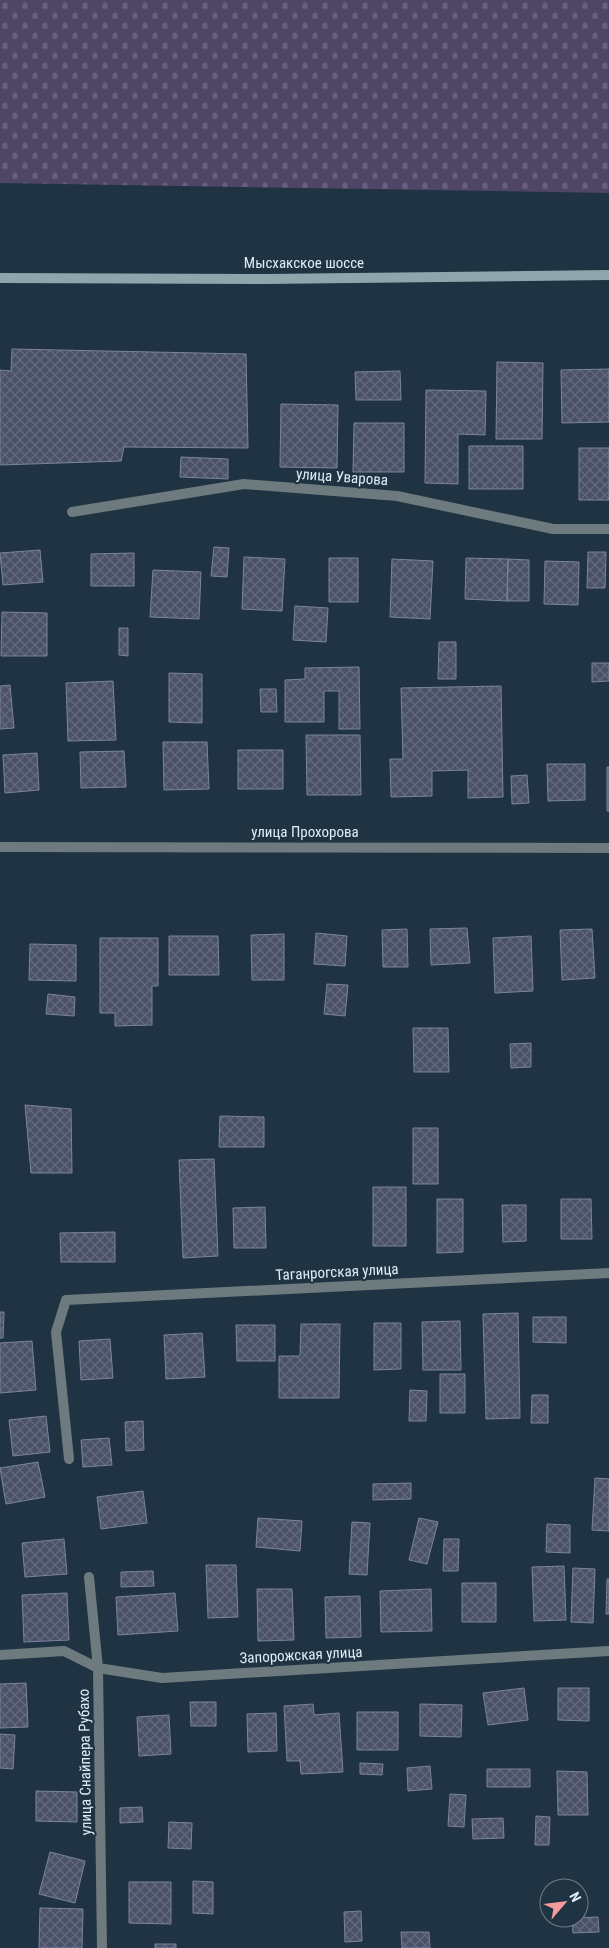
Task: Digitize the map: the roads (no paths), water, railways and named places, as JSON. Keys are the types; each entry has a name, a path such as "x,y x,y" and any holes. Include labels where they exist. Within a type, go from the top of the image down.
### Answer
{"street":[{"name":"Мысхакское шоссе","path":"0,278 264,279 609,275"},
{"name":"улица Уварова","path":"72,512 244,484 397,496 553,529 609,529"},
{"name":"улица Прохорова","path":"0,847 609,848"},
{"name":"Таганрогская улица","path":"69,1458 56,1332 66,1300 609,1273"},
{"name":"улица Снайпера Рубахо","path":"89,1577 98,1668 102,1948"},
{"name":"Запорожская улица","path":"0,1655 64,1651 98,1668 162,1678 609,1651"}]}
